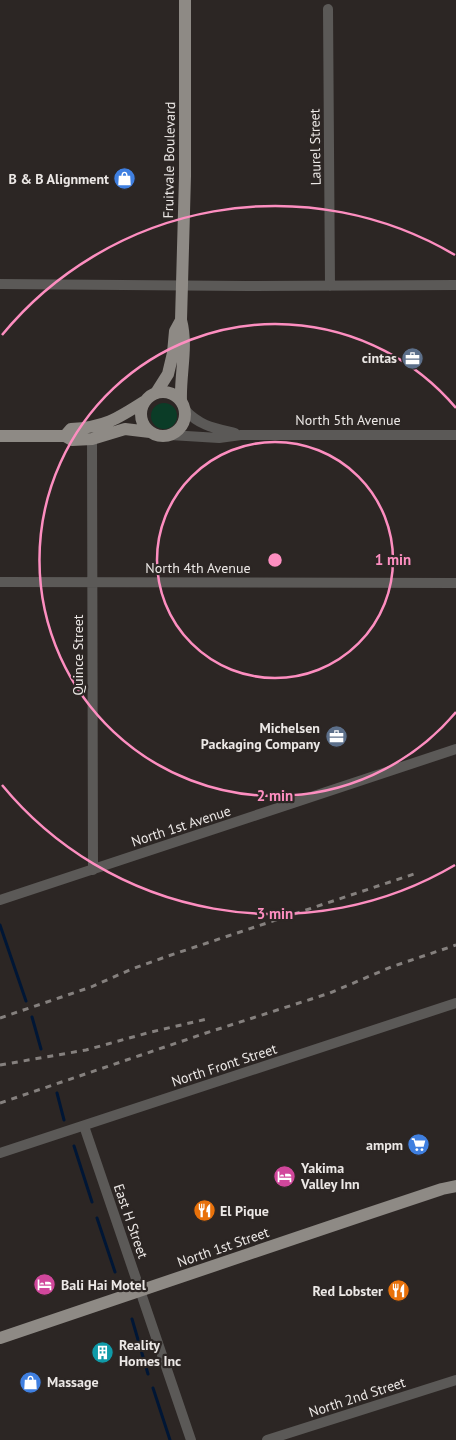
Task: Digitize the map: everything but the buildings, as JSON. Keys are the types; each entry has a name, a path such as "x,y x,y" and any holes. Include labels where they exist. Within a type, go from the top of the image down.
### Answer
{"main road":[{"name":"Fruitvale Boulevard","path":"170,435 176,432 186,416 183,405 182,376 185,355 184,331 181,320 185,176 185,0"},
{"name":"Fruitvale Boulevard","path":"145,401 156,393 168,374 173,353 175,331 181,320"},
{"path":"156,393 170,392 183,405"},
{"path":"145,401 141,414 145,427 156,435 170,435"},
{"path":"65,436 71,429 100,425 121,417 145,401"},
{"path":"0,436 65,436 72,440 92,439 125,429 150,432"},
{"name":"North 1st Street","path":"0,1338 456,1186"}],"street":[{"name":"Laurel Street","path":"328,9 330,286"},
{"path":"0,284 182,286 456,285"},
{"name":"North 5th Avenue","path":"183,405 193,418 202,424 241,435"},
{"name":"North 5th Avenue","path":"170,435 218,438 241,435 456,435"},
{"name":"Quince Street","path":"92,439 93,870"},
{"name":"North 4th Avenue","path":"0,582 456,583"},
{"name":"North 1st Avenue","path":"0,900 456,750"},
{"name":"North Front Street","path":"0,1153 456,1003"},
{"name":"East H Street","path":"84,1126 190,1440"},
{"name":"North 2nd Street","path":"267,1440 456,1380"}],"green space":[{"path":"164,403 173,407 177,416 173,425 164,429 155,425 151,416 155,407"}],"waterway":[{"path":"0,925 26,1001"},
{"path":"32,1017 41,1049"},
{"path":"57,1093 64,1120"},
{"path":"74,1146 92,1202"},
{"path":"97,1218 115,1272"},
{"path":"132,1319 148,1374"},
{"path":"153,1388 170,1440"}],"railway":[{"path":"0,1018 91,987 168,956 417,873"},
{"path":"0,1103 330,993 391,967 456,945"},
{"path":"0,1065 86,1050 207,1019"}],"place":[{"name":"B & B Alignment","path":"125,179"},
{"name":"cintas","path":"413,358"},
{"name":"Michelsen Packaging Company","path":"336,736"},
{"name":"ampm","path":"419,1145"},
{"name":"Yakima Valley Inn","path":"285,1176"},
{"name":"El Pique","path":"204,1211"},
{"name":"Bali Hai Motel","path":"45,1285"},
{"name":"Red Lobster","path":"399,1291"},
{"name":"Reality Homes Inc","path":"103,1353"},
{"name":"Massage","path":"31,1382"}]}
